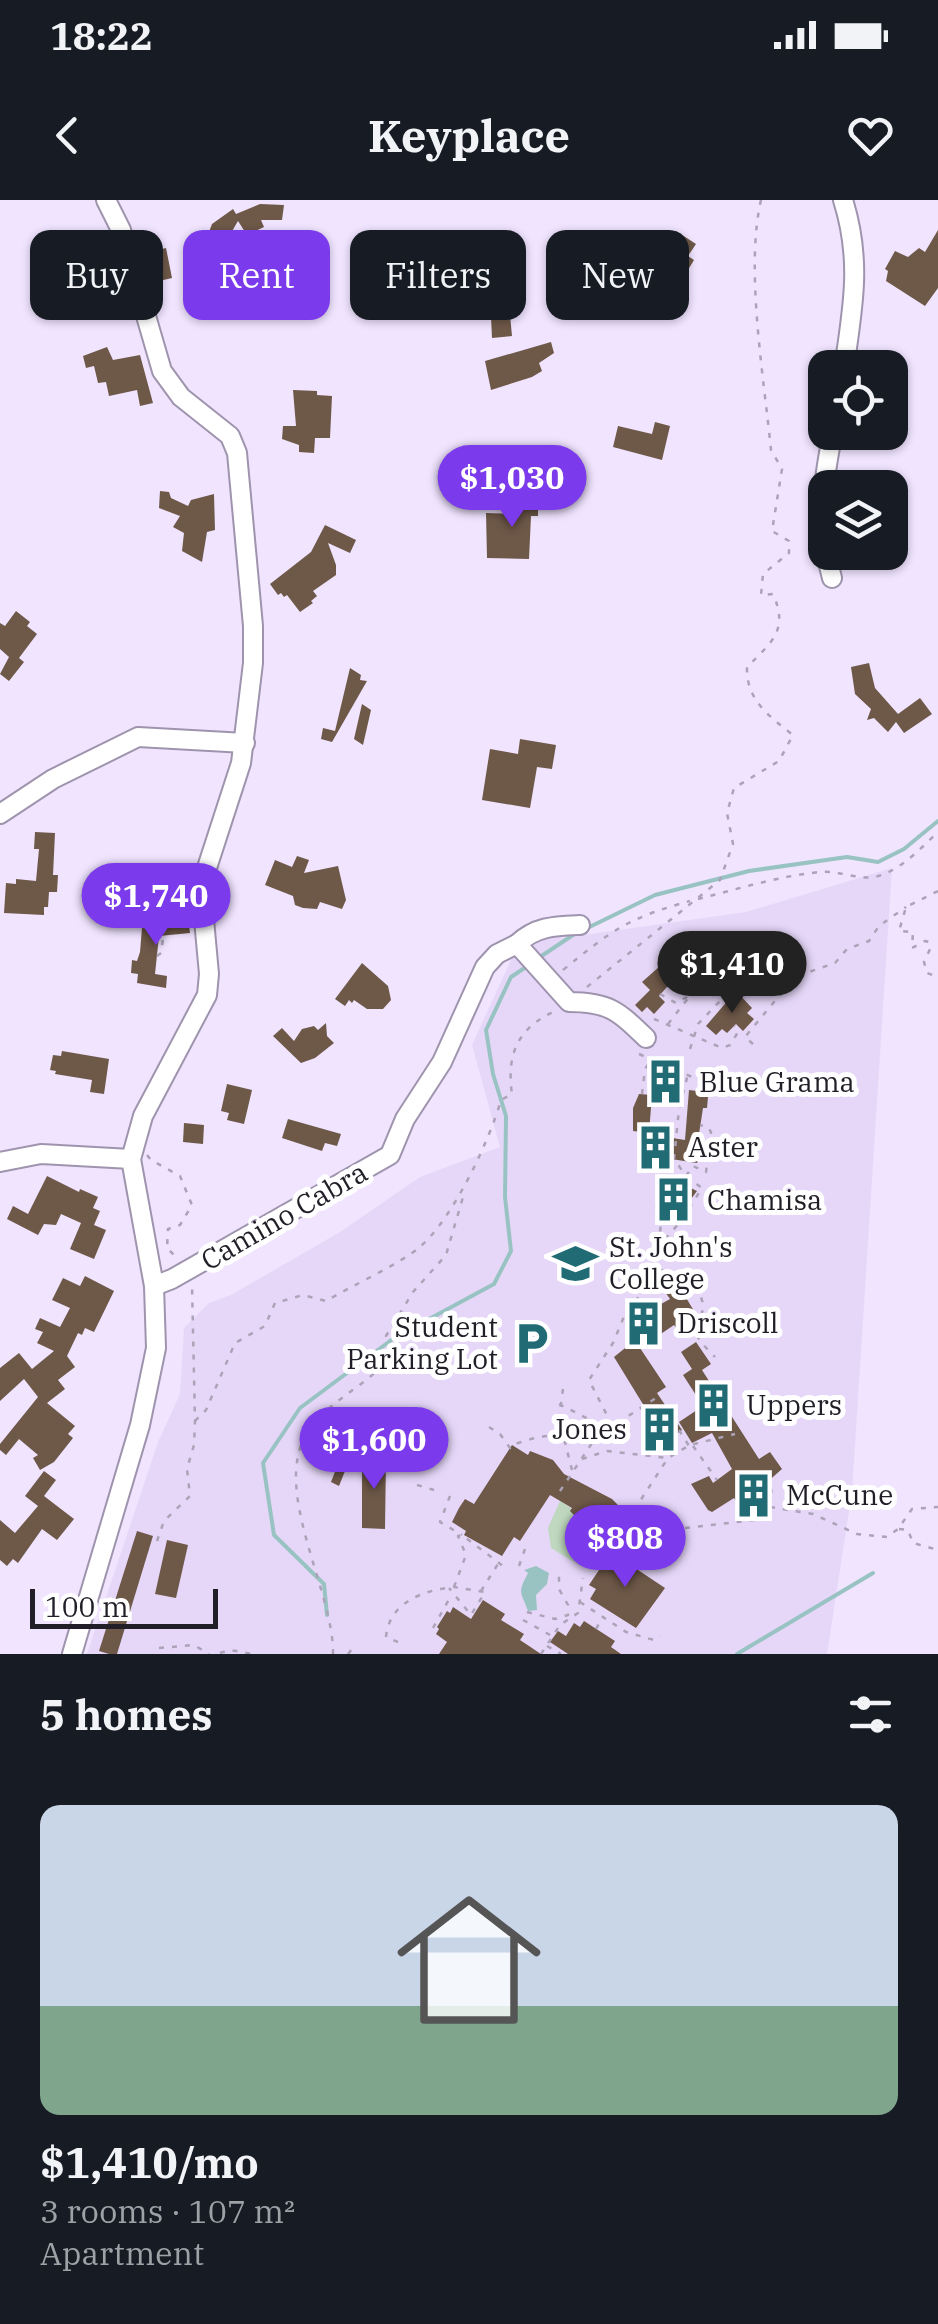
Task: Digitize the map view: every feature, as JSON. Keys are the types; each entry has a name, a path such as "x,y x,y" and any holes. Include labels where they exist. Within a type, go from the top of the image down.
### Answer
{"street":[{"path":"72,1654 152,1378 158,1313 136,1152 144,1116 207,996 204,876 245,743 253,626 238,453 230,436 166,380 121,230 106,200"},
{"path":"843,200 852,227 856,272 846,350"},
{"path":"830,450 820,509 824,551 832,578"},
{"path":"0,814 54,780 138,737 245,743"},
{"path":"580,925 546,926 527,934 523,949 569,1002 596,1002 615,1009 642,1046"},
{"name":"Camino Cabra","path":"154,1286 190,1270 390,1154 405,1119 442,1062 486,968 497,954 523,949"},
{"path":"0,1162 40,1154 136,1152"}],"path":[{"path":"333,1654 326,1606 296,1492 298,1453 316,1423 381,1370 394,1353 386,1336 413,1292 446,1255 466,1176 493,1127 502,1100 512,1094 510,1060 524,1028 569,1002 720,880 733,844 727,813 734,788 779,761 793,736 761,710 747,682 747,667 779,632 781,611 773,594 761,595 763,574 788,553 789,541 772,531 782,469 771,450 758,307 756,222 761,200"},
{"path":"548,978 613,929 643,914 763,882 824,871 870,878 889,872 938,832"},
{"path":"753,1044 745,1038 779,996 806,972 835,963 847,949 869,941 879,926 906,907 938,892"},
{"path":"906,907 898,931 913,932 912,948 929,942 924,962 927,973 938,977"},
{"path":"157,956 161,953 166,918"},
{"path":"668,1025 697,987"},
{"path":"690,1049 700,1021 720,1001 711,992"},
{"path":"660,994 676,1003 690,994"},
{"path":"654,1020 722,1048 736,1039 738,1032 734,1026"},
{"path":"642,1046 653,1060 706,1083"},
{"path":"642,1094 646,1067 653,1060"},
{"path":"664,1239 682,1220 702,1188 686,1177 674,1159 683,1081 688,1074"},
{"path":"649,1102 680,1104"},
{"path":"681,1186 693,1166 706,1172 711,1132 700,1126"},
{"path":"136,1152 180,1176 192,1205 180,1226 168,1229 166,1248 190,1270 194,1300 194,1445 186,1468 190,1496 164,1522 156,1541"},
{"path":"194,1421 206,1410 235,1343 265,1326 275,1303 303,1295 326,1301 420,1247 463,1193"},
{"path":"664,1214 660,1230 670,1244"},
{"path":"612,1425 589,1380 613,1343 628,1307 652,1286 658,1268 670,1254"},
{"path":"658,1268 686,1282 701,1298 703,1308 696,1330 715,1357"},
{"path":"563,1389 559,1404 573,1471"},
{"path":"560,1491 601,1433 656,1397 650,1392"},
{"path":"559,1404 598,1424 601,1433"},
{"path":"489,1427 510,1448 534,1438 564,1438"},
{"path":"679,1430 717,1480"},
{"path":"626,1521 668,1458 691,1445 735,1434"},
{"path":"582,1459 607,1451 668,1458"},
{"path":"686,1528 754,1520 770,1507 773,1489 764,1475"},
{"path":"417,1485 434,1490"},
{"path":"450,1496 440,1522 501,1565 481,1591"},
{"path":"770,1507 813,1514 857,1534 886,1537 898,1529 912,1510 938,1507"},
{"path":"898,1529 908,1530 913,1543 938,1550"},
{"path":"398,1642 385,1634 388,1623 402,1606 422,1592 451,1587 485,1592 471,1615 452,1594 451,1587 466,1554 458,1536 462,1536"},
{"path":"519,1566 526,1546"},
{"path":"559,1572 559,1589 571,1617"},
{"path":"541,1654 563,1623 578,1613 582,1578"},
{"path":"433,1628 452,1594"},
{"path":"580,1602 635,1636 654,1640 660,1636"},
{"path":"527,1612 554,1620 571,1617 582,1624"},
{"path":"596,1629 603,1617"},
{"path":"523,1620 553,1637"},
{"path":"348,1654 356,1644"},
{"path":"159,1648 194,1645 209,1654"},
{"path":"546,1645 560,1654"},
{"path":"220,1653 230,1650 252,1654"}],"shaded area":[{"name":"St. John's College","path":"892,868 852,1492 827,1654 87,1654 158,1442 180,1394 184,1328 209,1303 231,1295 340,1232 420,1177 500,1147 472,1045 527,925 562,938 746,912"},
{"path":"560,1501 575,1516 620,1539 600,1569 579,1565 551,1548 548,1528"},
{"path":"536,1566 549,1573 547,1584 536,1595 537,1610 528,1611 521,1592 528,1573 524,1570"}],"building":[{"path":"260,204 284,205 282,220 261,220 264,227 258,230 244,230 238,221 233,230 210,230 233,209 236,214"},
{"path":"938,230 938,288 925,306 886,281 885,269 895,251 908,257 919,248 925,252"},
{"path":"166,248 172,278 163,280"},
{"path":"491,320 510,320 512,336 492,338"},
{"path":"551,342 554,353 539,363 542,371 491,390 485,361"},
{"path":"107,347 113,360 140,355 153,403 140,406 137,390 109,396 106,382 98,383 94,366 86,368 83,356"},
{"path":"293,390 332,396 330,438 315,438 314,453 299,452 299,445 282,439 283,426 296,426"},
{"path":"655,422 670,426 662,460 613,447 618,426 652,434"},
{"path":"160,491 169,492 171,498 188,506 191,500 214,494 215,530 207,532 202,562 182,551 184,533 173,527 180,516 159,508"},
{"path":"517,491 533,492 533,500 538,500 538,516 531,516 529,559 487,558 486,513 517,514"},
{"path":"325,525 356,540 350,553 328,543 336,575 313,591 317,596 313,603 300,612 287,595 278,595 270,584 311,552"},
{"path":"16,611 37,634 19,658 24,662 9,681 0,674 9,657 0,649 0,623 5,626"},
{"path":"869,663 875,688 898,714 920,698 932,714 904,733 896,722 888,732 874,718 867,720 871,709 855,694 851,667"},
{"path":"350,668 361,675 360,680 367,681 332,742 321,739 323,728 335,731"},
{"path":"362,704 371,710 363,745 354,739"},
{"path":"520,739 556,745 552,769 537,767 530,808 482,800 490,749 518,754"},
{"path":"35,832 55,833 53,875 58,875 57,892 49,892 44,915 4,913 6,883 16,884 16,879 36,881 39,849 34,849"},
{"path":"297,856 309,860 304,873 338,866 346,900 342,909 320,902 317,909 303,908 295,905 293,896 265,885 275,860 292,867"},
{"path":"188,916 190,933 159,936 155,974 167,976 166,988 137,983 138,974 131,973 132,960 137,961 140,952 142,928 152,929 152,917"},
{"path":"712,962 722,973 710,993 695,985 689,992 674,977 686,965 693,972 699,966 703,971"},
{"path":"362,963 388,986 391,1000 383,1009 367,1009 354,1000 345,1006 335,999"},
{"path":"660,966 674,979 659,996 665,1002 654,1014 647,1007 642,1012 635,1005 650,990 642,982"},
{"path":"736,991 752,1008 747,1013 754,1019 743,1031 736,1024 727,1033 722,1029 716,1035 706,1026"},
{"path":"326,1023 327,1036 334,1043 301,1063 273,1036 282,1028 294,1041 302,1029 314,1026 318,1030"},
{"path":"62,1051 109,1059 104,1094 90,1092 92,1080 50,1070 53,1055 61,1056"},
{"name":"Blue Grama","path":"661,1071 681,1077 679,1093 650,1089 652,1073"},
{"path":"227,1084 252,1090 244,1124 227,1120 229,1113 221,1111"},
{"path":"689,1090 705,1092 708,1097 707,1108 703,1108 699,1140 703,1140 697,1163 639,1154 641,1133 685,1140"},
{"path":"639,1094 652,1095 649,1133 633,1131 633,1108"},
{"path":"288,1119 341,1134 337,1146 325,1143 322,1151 282,1138"},
{"path":"184,1123 204,1125 203,1144 183,1142"},
{"path":"47,1176 98,1197 93,1208 100,1211 94,1225 106,1230 94,1259 70,1249 81,1223 61,1214 56,1225 44,1224 38,1235 7,1219 13,1206 28,1214"},
{"name":"Chamisa","path":"674,1180 697,1191 674,1222 655,1208"},
{"path":"85,1276 114,1291 94,1332 85,1328 82,1335 78,1333 67,1356 75,1367 58,1380 65,1389 47,1403 75,1426 68,1434 73,1438 54,1462 40,1470 33,1458 38,1455 19,1439 6,1455 0,1450 0,1444 38,1397 24,1379 0,1401 0,1368 19,1353 32,1369 54,1351 37,1343 43,1332 35,1329 40,1318 60,1327 70,1308 52,1300 63,1278 80,1286"},
{"path":"676,1281 697,1316 678,1330 674,1325 640,1348 666,1387 657,1393 682,1430 662,1444 645,1423 644,1417 649,1414 614,1357 635,1340 625,1324 670,1299 663,1289"},
{"path":"696,1342 711,1364 702,1370 759,1459 770,1452 782,1469 765,1484 771,1493 768,1498 750,1510 743,1512 734,1498 712,1512 691,1484 709,1476 713,1483 732,1469 712,1433 692,1443 679,1422 703,1406 683,1375 692,1369 681,1352"},
{"path":"352,1428 361,1431 339,1486 331,1482"},
{"path":"512,1445 528,1455 530,1451 553,1460 564,1474 612,1499 616,1507 629,1514 625,1520 631,1524 621,1539 603,1528 593,1528 575,1516 572,1508 550,1495 520,1541 514,1537 502,1556 464,1535 466,1531 452,1522 459,1508 465,1499 474,1504"},
{"path":"362,1457 386,1457 385,1529 362,1528"},
{"path":"44,1471 56,1480 44,1496 74,1519 57,1540 42,1529 18,1563 13,1559 7,1566 0,1560 0,1520 15,1533 38,1506 25,1496"},
{"path":"137,1531 153,1536 117,1654 109,1654 99,1651"},
{"path":"167,1540 188,1545 176,1598 155,1594"},
{"path":"611,1552 665,1588 636,1628 590,1599 596,1589 589,1585"},
{"path":"483,1600 505,1614 501,1620 524,1634 520,1640 541,1654 439,1654 447,1642 436,1634 437,1627 447,1611 450,1613 453,1607 471,1619"},
{"path":"584,1621 615,1641 611,1647 621,1654 568,1654 550,1642 558,1631 566,1636 574,1623 580,1627"}],"waterway":[{"path":"537,959 573,935 655,895 749,871 847,857 878,862 904,849 938,821"},
{"path":"327,1615 324,1584 274,1535 263,1463 300,1408 394,1338 494,1284 511,1251 505,1197 506,1116 493,1074 486,1030 511,977 529,965"},
{"path":"737,1654 873,1573"}],"place":[{"name":"Blue Grama","path":"666,1082"},
{"name":"Aster","path":"655,1147"},
{"name":"Chamisa","path":"674,1200"},
{"name":"St. John's College","path":"576,1263"},
{"name":"Driscoll","path":"644,1323"},
{"name":"Student Parking Lot","path":"531,1343"},
{"name":"Uppers","path":"713,1405"},
{"name":"Jones","path":"660,1429"},
{"name":"McCune","path":"753,1495"}]}
